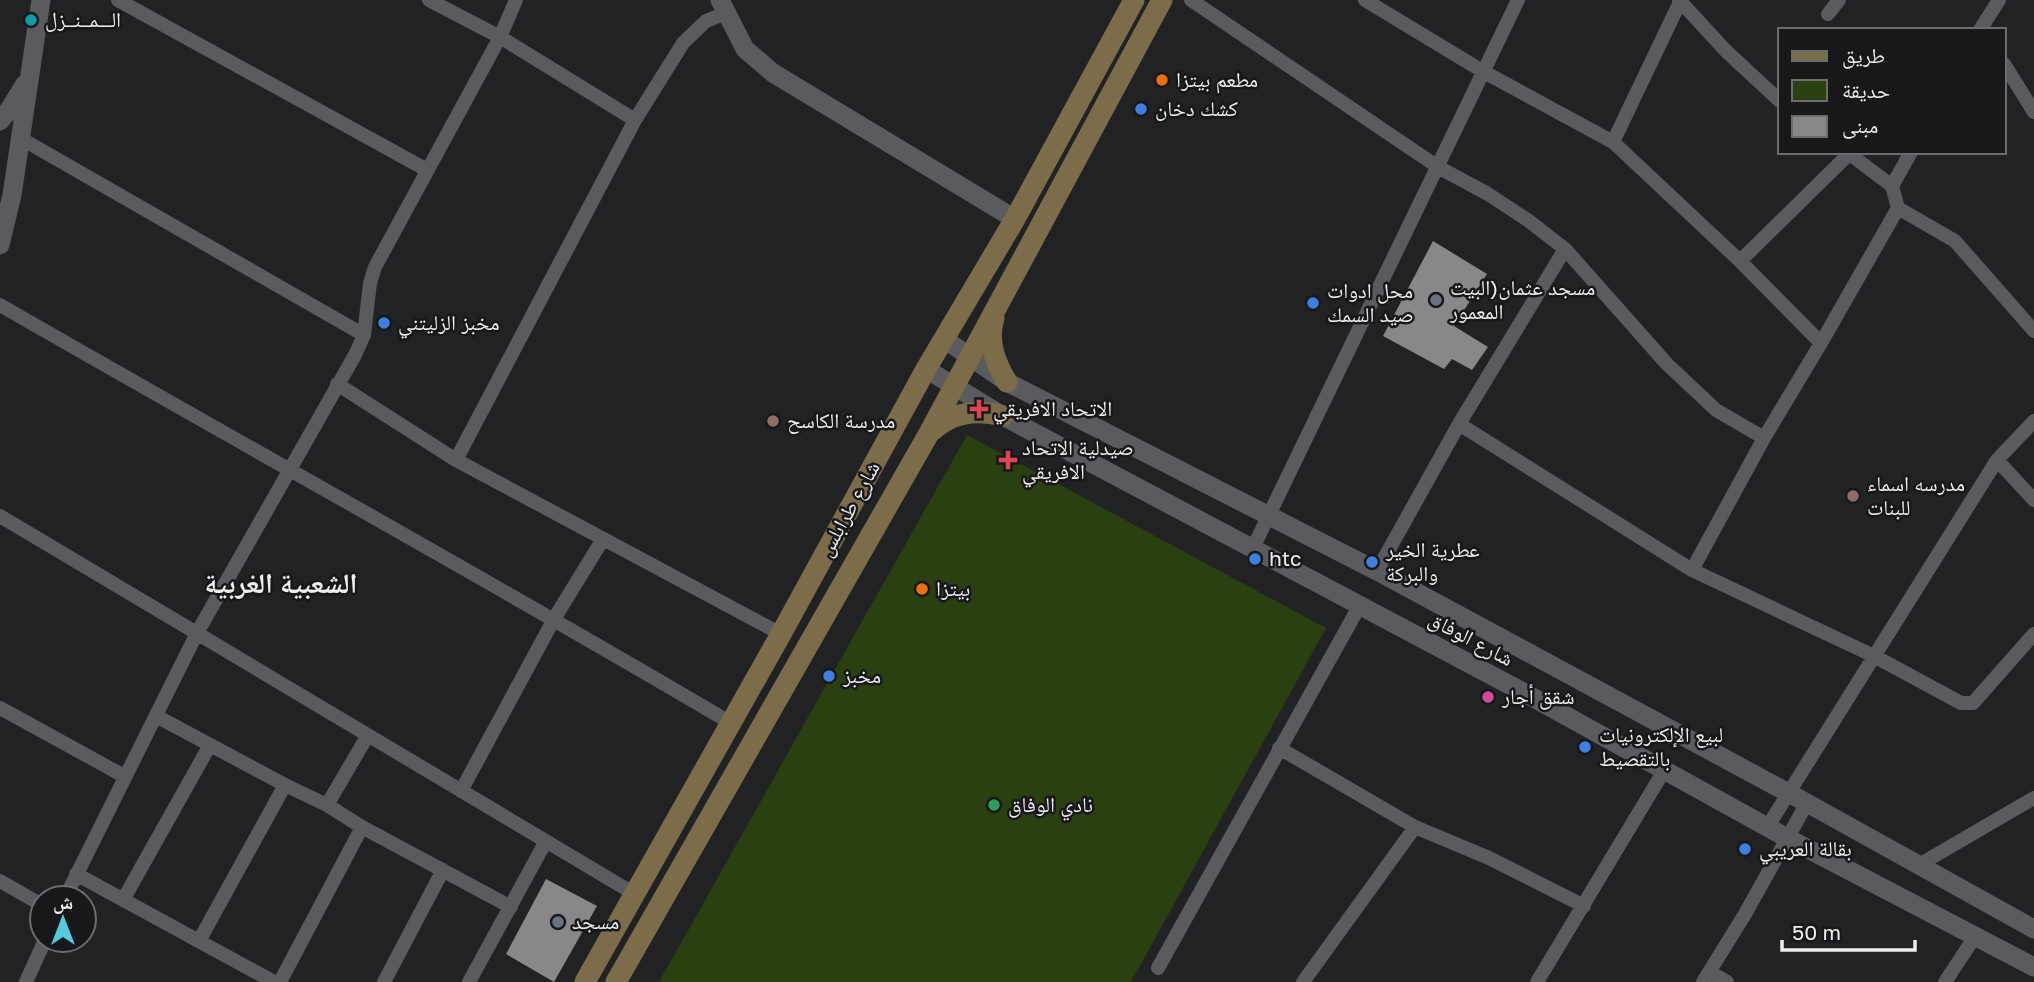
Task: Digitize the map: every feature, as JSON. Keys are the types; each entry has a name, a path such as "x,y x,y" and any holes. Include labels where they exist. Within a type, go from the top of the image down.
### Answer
{"main road":[{"name":"شارع طرابلس","path":"584,982 781,634 926,369 1015,219 1134,0"},
{"name":"شارع طرابلس","path":"616,982 928,435 1162,0"},
{"path":"997,310 992,324 992,347 999,369 1007,382"},
{"path":"928,435 949,418 962,414 976,412 1003,416"}],"street":[{"path":"0,245 8,160 20,138 41,0"},
{"path":"118,0 427,170"},
{"path":"429,0 499,37 635,120"},
{"path":"71,884 197,633 364,335 374,267 499,37 516,0"},
{"path":"1191,0 1438,167 1507,205 1565,249 1667,364 1716,410 1764,438"},
{"path":"1364,0 1484,72 1613,142 1740,261 1821,343"},
{"path":"1252,550 1518,0"},
{"path":"1828,14 1839,0"},
{"path":"1983,28 1999,0"},
{"path":"1613,142 1680,1 1726,51 1778,99"},
{"path":"456,460 635,120 682,43 723,6 745,49 773,73 1015,219"},
{"path":"0,121 19,96 32,63"},
{"path":"2006,67 2034,112"},
{"path":"20,138 364,335"},
{"path":"1740,261 1847,154"},
{"path":"1849,154 1892,186 1898,208 1955,242 2034,331"},
{"path":"1892,186 1910,154"},
{"path":"1692,570 1764,438 1898,208"},
{"path":"1377,571 1459,424 1565,249"},
{"path":"0,305 554,619 731,723"},
{"name":"شارع الوفاق","path":"944,339 1007,382 1377,571 2034,929"},
{"name":"شارع الوفاق","path":"926,369 1003,416 1665,769 1789,839 2034,967"},
{"path":"337,384 456,460 781,634"},
{"path":"1768,826 1997,460 2034,421"},
{"path":"1459,424 1692,570 1874,656 1961,703 1973,702 2034,634"},
{"path":"1997,460 2034,500"},
{"path":"0,516 633,893"},
{"path":"461,791 554,619 603,538"},
{"path":"1158,968 1360,605"},
{"path":"0,708 124,776"},
{"path":"156,716 327,805 362,827 511,907"},
{"path":"327,805 368,735"},
{"path":"123,900 210,744"},
{"path":"1279,748 1415,827 1489,858 1584,906"},
{"path":"1537,982 1665,769"},
{"path":"199,941 285,785"},
{"path":"1917,866 2034,798"},
{"path":"1727,982 1707,977 1789,839 1807,803"},
{"path":"280,982 362,827"},
{"path":"1303,982 1415,827"},
{"path":"469,982 545,841"},
{"path":"384,982 443,870"},
{"path":"76,874 274,982"},
{"path":"0,881 28,897"},
{"path":"1945,982 1976,935"},
{"path":"26,982 39,954"}],"green space":[{"name":"نادي الوفاق","path":"967,435 1326,628 1131,982 659,982"}],"building":[{"name":"مسجد عثمان(البيت المعمور","path":"1433,241 1487,274 1454,326 1488,347 1472,370 1452,359 1444,369 1383,336"},
{"path":"546,879 597,906 554,982 506,954"}],"place":[{"name":"الـــمــنــزل","path":"31,20"},
{"name":"مطعم بيتزا","path":"1162,80"},
{"name":"كشك دخان","path":"1141,109"},
{"name":"مسجد عثمان(البيت المعمور","path":"1436,300"},
{"name":"محل ادوات صيد السمك","path":"1313,303"},
{"name":"مخبز الزليتني","path":"384,323"},
{"name":"الاتحاد الافريقي","path":"979,409"},
{"name":"مدرسة الكاسح","path":"773,421"},
{"name":"صيدلية الاتحاد الافريقي","path":"1008,460"},
{"name":"مدرسه اسماء للبنات","path":"1853,496"},
{"name":"htc","path":"1255,559"},
{"name":"عطرية الخير والبركة","path":"1372,562"},
{"name":"بيتزا","path":"922,589"},
{"name":"مخبز","path":"829,676"},
{"name":"شقق أجار","path":"1488,697"},
{"name":"لبيع الإلكترونيات بالتقصيط","path":"1585,747"},
{"name":"نادي الوفاق","path":"994,805"},
{"name":"بقالة العريبي","path":"1745,849"},
{"name":"مسجد","path":"558,922"}],"district":[{"name":"الشعبية الغربية","path":"281,583"}]}
